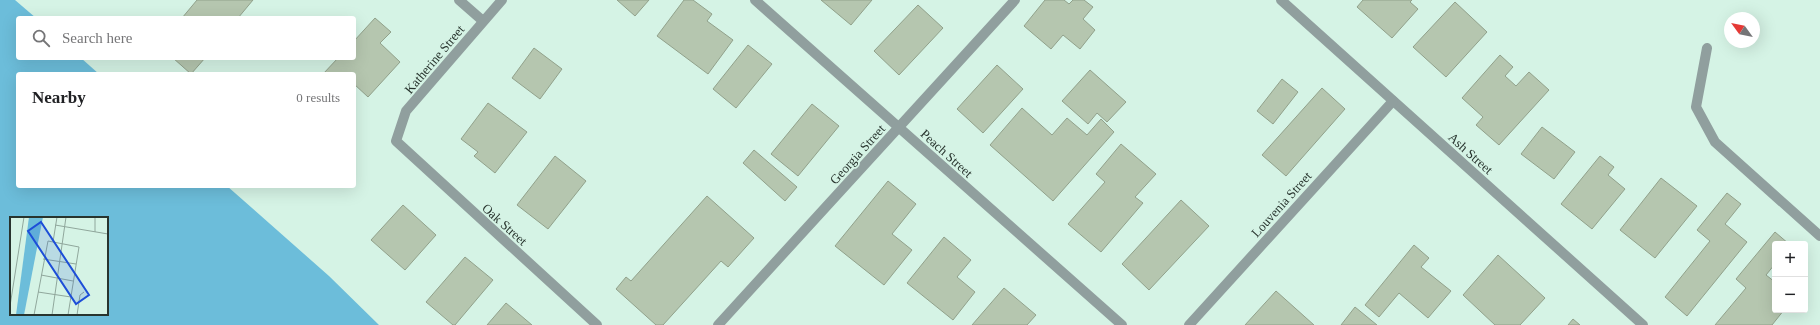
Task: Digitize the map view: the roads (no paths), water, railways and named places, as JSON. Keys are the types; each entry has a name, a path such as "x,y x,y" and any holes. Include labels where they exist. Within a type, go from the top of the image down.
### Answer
{"street":[{"path":"459,0 483,21"},
{"name":"Katherine Street","path":"396,142 406,111 502,0"},
{"name":"Peach Street","path":"755,0 1122,325"},
{"name":"Georgia Street","path":"718,325 1015,0"},
{"name":"Ash Street","path":"1281,0 1643,325"},
{"path":"1707,48 1696,107 1715,142 1820,236"},
{"name":"Louvenia Street","path":"1188,325 1394,101"},
{"name":"Oak Street","path":"396,142 597,325"}],"water":[{"path":"0,0 15,0 34,16 16,16 16,60 83,60 97,72 16,72 16,188 229,188 329,276 379,325 0,325"}]}
